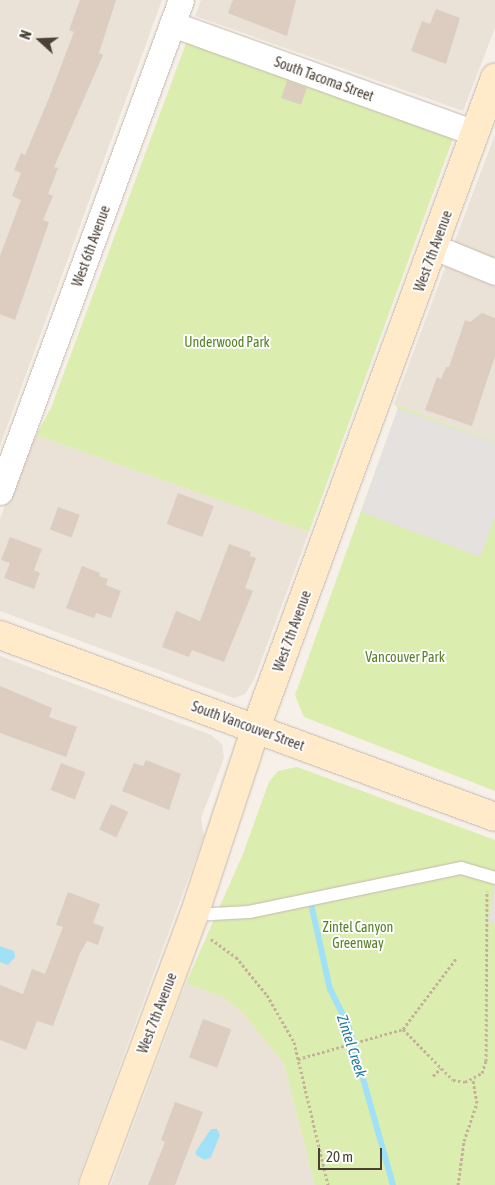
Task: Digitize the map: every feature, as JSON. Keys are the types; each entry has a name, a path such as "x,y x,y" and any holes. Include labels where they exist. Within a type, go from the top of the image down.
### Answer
{"street":[{"name":"West 6th Avenue","path":"0,492 181,0"},
{"name":"South Tacoma Street","path":"172,24 475,133"},
{"name":"West 7th Avenue","path":"93,1185 192,919 256,728 495,78"},
{"path":"434,247 495,272"},
{"name":"South Vancouver Street","path":"0,635 495,817"}],"lane":[{"path":"192,919 249,912 461,868 493,878"}],"path":[{"path":"403,1029 453,1080 473,1080 482,1073 486,1061 487,894 493,878"},
{"path":"192,919 236,957 266,995 294,1042 328,1185"},
{"path":"298,1059 348,1047 403,1029 457,957"},
{"path":"433,1076 442,1068"},
{"path":"458,1185 464,1141 477,1103 473,1080"}],"shaded area":[{"path":"0,0 162,0 0,446"},
{"path":"201,0 495,0 495,28 463,111 195,16"},
{"path":"495,134 495,442 394,404"},
{"path":"398,408 495,443 495,518 480,557 361,512"},
{"path":"36,435 309,532 254,680 245,694 234,698 0,611 0,519 23,454"},
{"path":"0,656 211,735 222,744 224,758 201,818 204,836 76,1185 0,1185"},
{"path":"495,877 495,923 489,923"},
{"path":"186,983 224,998 243,1013 284,1064 315,1185 111,1185"}],"green space":[{"name":"Underwood Park","path":"188,38 455,133 309,532 36,435 51,408"},
{"name":"Vancouver Park","path":"394,404 495,442 495,791 304,717 295,695 398,408"},
{"name":"Zintel Canyon Greenway","path":"297,767 495,840 495,1185 315,1185 284,1064 243,1013 224,998 186,983 243,854 269,782 278,771"}],"water":[{"path":"0,946 14,951 15,957 8,965 0,962"},
{"path":"211,1129 217,1129 220,1135 211,1157 205,1160 196,1155 196,1151"}],"building":[{"path":"80,0 116,0 99,53 103,55 54,167 58,168 48,194 53,196 43,220 49,222 15,320 0,314 0,256 21,200 12,196 21,173 14,170 21,153 25,155 49,98 74,32 69,30"},
{"path":"233,0 296,0 287,36 228,13"},
{"path":"436,9 460,18 446,64 411,51 422,21 430,24"},
{"path":"287,81 307,88 301,105 281,98"},
{"path":"482,313 495,318 495,356 472,426 425,410 437,377 441,379 446,367 449,367 465,320 470,322"},
{"path":"178,493 214,506 202,537 167,524"},
{"path":"58,507 80,515 71,537 50,530"},
{"path":"10,537 42,549 34,570 40,573 34,589 4,578 10,563 1,560"},
{"path":"229,544 251,552 250,556 256,558 245,588 253,591 224,662 192,650 189,657 162,647 176,611 200,621"},
{"path":"82,566 100,573 99,576 108,579 106,585 121,591 111,618 96,613 94,618 66,608"},
{"path":"0,686 52,708 49,717 77,727 66,757 0,733"},
{"path":"146,760 181,774 169,810 122,791 134,763 143,766"},
{"path":"61,763 85,772 75,799 51,790"},
{"path":"111,804 128,812 116,837 99,829"},
{"path":"68,892 100,904 93,923 104,927 98,945 87,941 80,953 53,1026 37,1021 26,1050 0,1040 0,985 23,994 32,969 45,974 63,927 56,925"},
{"path":"203,1019 231,1029 217,1068 189,1058"},
{"path":"175,1102 203,1112 175,1185 148,1185 165,1142 161,1140"}],"waterway":[{"name":"Zintel Creek","path":"312,908 330,989 348,1025 393,1185"}]}
